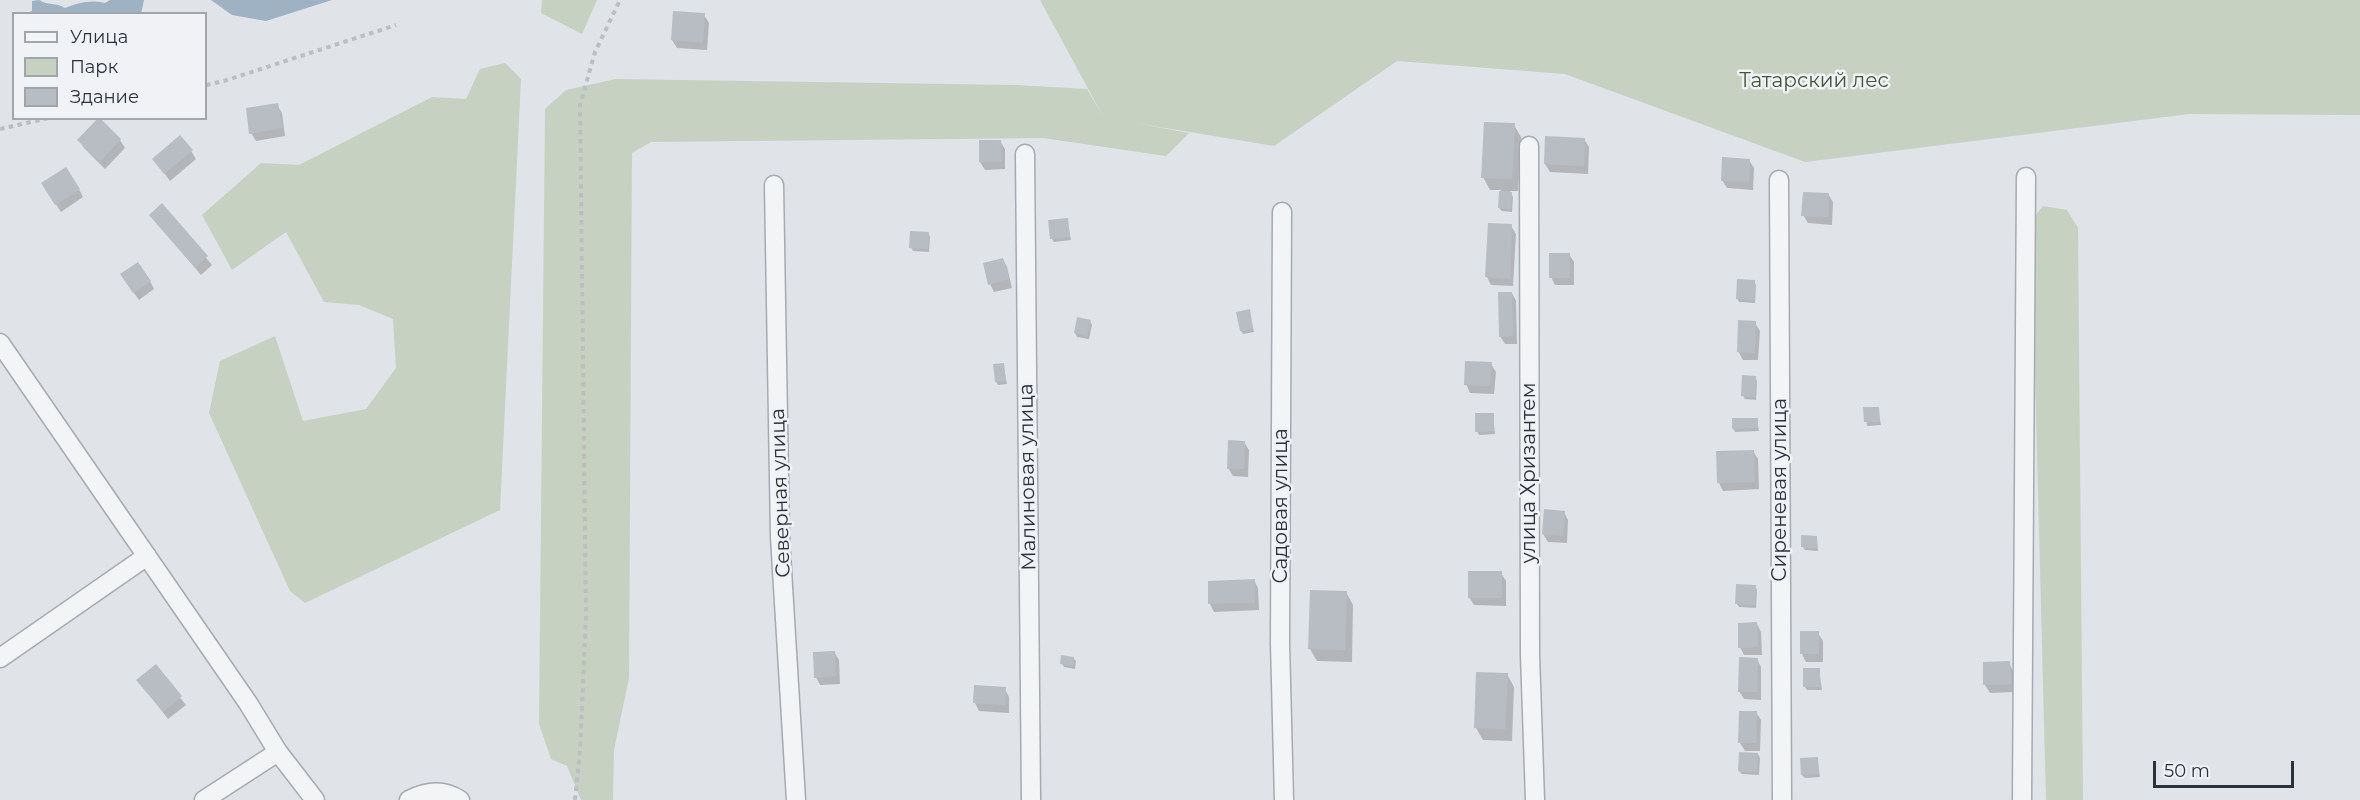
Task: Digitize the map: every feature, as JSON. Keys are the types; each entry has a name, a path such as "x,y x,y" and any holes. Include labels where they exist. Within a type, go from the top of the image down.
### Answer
{"street":[{"name":"улица Хризантем","path":"1529,146 1530,655 1535,800"},
{"name":"Малиновая улица","path":"1025,154 1031,800"},
{"path":"2022,800 2026,177"},
{"name":"Сиреневая улица","path":"1779,180 1782,800"},
{"name":"Северная улица","path":"774,185 780,537 796,800"},
{"name":"Садовая улица","path":"1282,212 1280,643 1284,800"},
{"path":"3,354 147,556 248,703 278,752 315,800"},
{"path":"0,658 147,556"},
{"path":"204,800 278,752"},
{"path":"409,800 420,794 438,792 451,794 460,800"}],"path":[{"path":"575,800 580,751 586,615 580,105 595,52 620,0"},
{"path":"207,85 396,25"},
{"path":"0,129 39,120"}],"green space":[{"path":"542,0 597,0 582,34 541,13"},
{"name":"Татарский лес","path":"1040,0 2360,0 2360,115 2189,114 1805,162 1565,74 1397,61 1274,146 1135,123 1189,133 1166,156 1043,138 651,142 632,153 629,678 614,750 613,800 581,800 567,766 551,759 539,724 545,109 566,90 616,79 1016,85 1087,89 1104,118"},
{"path":"505,63 521,79 500,510 305,603 290,591 209,413 220,361 275,336 303,421 366,409 396,368 393,319 359,305 324,302 286,232 232,270 202,215 261,163 299,165 432,97 466,99 480,69"},
{"path":"2043,206 2067,210 2078,228 2083,800 2046,800 2031,221"}],"water":[{"path":"39,0 65,8 85,2 144,0 141,12 30,12 32,11 32,1"},
{"path":"211,0 332,0 266,21 232,15"}],"building":[{"path":"673,11 705,13 703,43 671,40"},
{"path":"278,103 282,128 249,134 246,108"},
{"path":"96,120 102,120 121,139 100,162 77,140"},
{"path":"1484,122 1515,123 1512,179 1481,178"},
{"path":"180,135 193,150 164,174 152,159"},
{"path":"1545,136 1585,138 1584,166 1544,164"},
{"path":"979,140 1001,140 1002,162 979,162"},
{"path":"1722,157 1750,159 1749,182 1721,181"},
{"path":"66,167 80,189 55,205 41,183"},
{"path":"1499,191 1512,192 1511,209 1498,208"},
{"path":"1803,192 1829,193 1828,217 1801,216"},
{"path":"162,203 208,256 195,268 149,215"},
{"path":"1068,218 1070,237 1050,239 1048,220"},
{"path":"1488,223 1512,224 1510,279 1485,277"},
{"path":"910,231 929,232 928,249 909,248"},
{"path":"1549,253 1570,253 1570,278 1549,278"},
{"path":"1003,258 1009,279 988,285 983,263"},
{"path":"138,262 151,281 133,293 120,274"},
{"path":"1737,279 1755,280 1754,300 1736,299"},
{"path":"1498,292 1512,292 1513,336 1499,337"},
{"path":"1250,309 1253,329 1240,331 1236,312"},
{"path":"1077,317 1091,320 1087,336 1074,333"},
{"path":"1738,320 1756,321 1755,353 1737,352"},
{"path":"1465,361 1492,362 1490,386 1464,385"},
{"path":"1004,363 1006,381 995,382 993,364"},
{"path":"1742,375 1756,376 1755,397 1741,396"},
{"path":"1863,407 1879,407 1880,422 1864,422"},
{"path":"1475,413 1494,413 1494,431 1475,432"},
{"path":"1732,418 1758,418 1758,428 1732,429"},
{"path":"1228,440 1245,441 1244,469 1227,469"},
{"path":"1754,450 1755,482 1717,483 1716,451"},
{"path":"1544,509 1565,511 1563,536 1542,534"},
{"path":"1801,535 1817,536 1817,548 1801,547"},
{"path":"1468,571 1502,571 1502,598 1468,598"},
{"path":"1255,579 1255,603 1208,604 1208,581"},
{"path":"1736,584 1756,585 1755,605 1735,604"},
{"path":"1310,590 1347,591 1345,650 1308,649"},
{"path":"1757,622 1758,647 1738,648 1738,623"},
{"path":"1800,631 1819,631 1819,654 1800,654"},
{"path":"835,651 836,676 814,678 813,652"},
{"path":"1061,655 1074,657 1073,666 1060,664"},
{"path":"1739,657 1758,658 1757,692 1738,692"},
{"path":"2010,661 2011,684 1983,685 1983,662"},
{"path":"156,664 182,696 163,712 136,680"},
{"path":"1803,668 1820,668 1820,687 1803,687"},
{"path":"1476,672 1508,673 1505,729 1474,728"},
{"path":"974,685 1006,687 1005,705 973,703"},
{"path":"1739,711 1757,711 1756,743 1738,743"},
{"path":"1739,752 1758,753 1757,772 1738,771"},
{"path":"1818,757 1819,774 1801,775 1800,758"}]}
